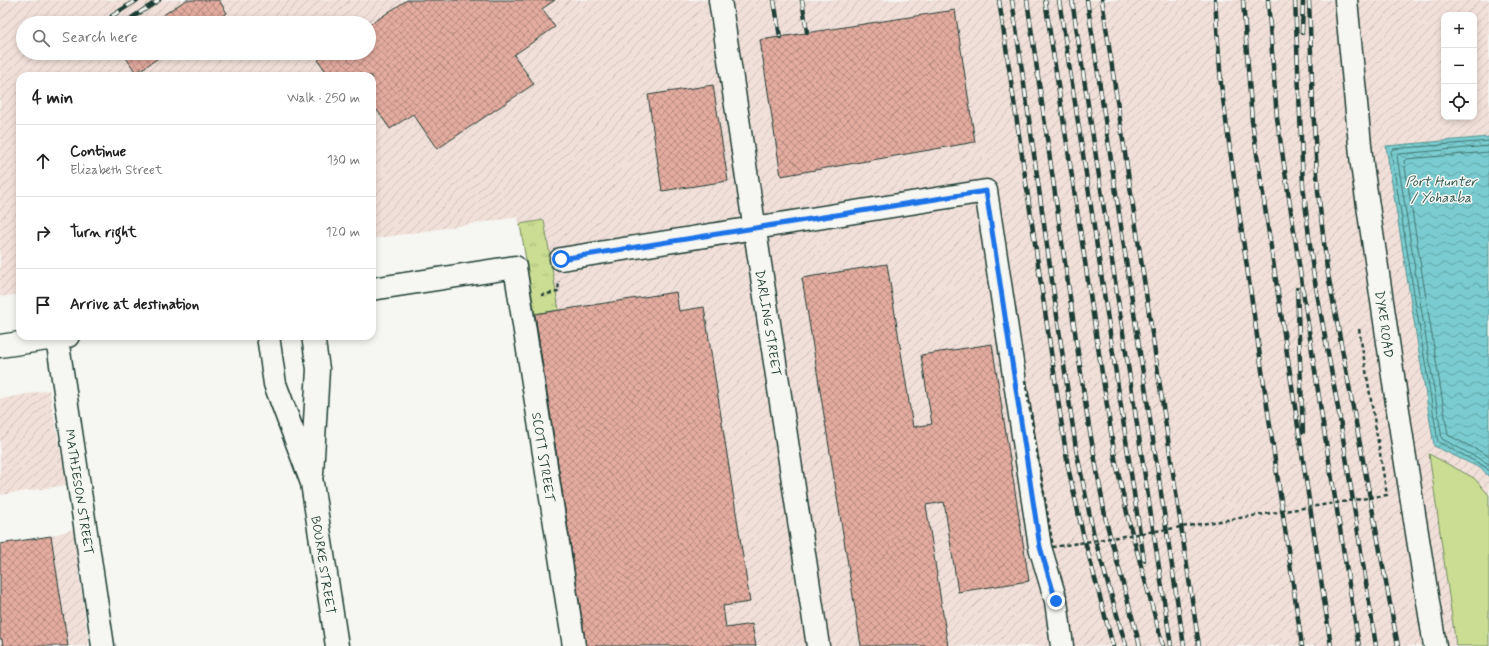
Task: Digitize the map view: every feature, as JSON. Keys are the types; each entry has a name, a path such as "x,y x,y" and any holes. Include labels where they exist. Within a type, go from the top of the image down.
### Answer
{"street":[{"name":"DARLING STREET","path":"720,0 818,646"},
{"name":"DYKE ROAD","path":"1346,0 1362,165 1404,451 1435,646"},
{"path":"561,259 986,191 1040,547 1056,601 1062,646"},
{"name":"SCOTT STREET","path":"376,288 515,267 574,646"},
{"path":"0,346 41,340"},
{"name":"MATHIESON STREET","path":"62,340 103,646"},
{"name":"BOURKE STREET","path":"269,340 275,384 312,483"},
{"name":"BOURKE STREET","path":"314,340 318,369 312,483 337,646"}],"path":[{"path":"1025,380 1053,548 1387,495 1359,329"}],"shaded area":[{"path":"0,0 1489,0 1489,137 1386,146 1434,445 1482,469 1489,477 1489,646 586,646 535,314 518,217 376,238 376,72 16,72 16,295 0,297"},
{"path":"49,390 67,485 0,495 0,399"},
{"path":"73,529 89,646 0,646 0,544 51,536"}],"green space":[{"path":"544,220 559,310 535,314 520,224"},
{"path":"1429,454 1474,478 1489,495 1489,646 1456,646"}],"water":[{"name":"Port Hunter / Yohaaba","path":"1489,137 1489,477 1482,469 1434,446 1386,146"}],"building":[{"path":"186,0 219,0 227,13 222,16 162,16"},
{"path":"407,0 555,0 542,9 555,27 514,55 534,84 437,149 413,114 390,129 377,110 376,111 376,72 326,72 318,60 376,60 376,20"},
{"path":"955,10 975,142 781,176 760,40"},
{"path":"128,60 156,60 138,72 135,72"},
{"path":"713,85 728,181 662,191 648,95"},
{"path":"887,264 913,427 932,424 921,355 992,344 1029,581 958,592 944,502 926,505 948,646 861,646 802,278"},
{"path":"676,292 679,311 704,307 750,602 723,606 726,628 752,624 756,646 586,646 535,314"},
{"path":"51,536 68,646 3,646 2,639 0,639 0,544"}],"railway":[{"path":"112,16 137,0"},
{"path":"135,16 159,0"},
{"path":"774,0 780,37"},
{"path":"802,0 807,32"},
{"path":"999,0 1068,467 1083,534 1113,646"},
{"path":"1012,0 1076,449 1094,536 1126,646"},
{"path":"1027,0 1087,415 1106,521 1140,646"},
{"path":"1045,0 1115,458 1129,522 1163,646"},
{"path":"1059,0 1144,560"},
{"path":"1072,0 1171,646"},
{"path":"1087,0 1184,646"},
{"path":"1102,0 1199,646"},
{"path":"1215,0 1221,84 1302,646"},
{"path":"1243,0 1252,121 1331,646"},
{"path":"1268,0 1277,118 1323,424 1359,646"},
{"path":"1295,0 1303,185 1313,271 1340,419 1376,646"},
{"path":"1302,33 1303,0"},
{"path":"1309,0 1318,191 1327,269 1398,646"},
{"path":"1297,289 1303,432"}],"route":[{"path":"561,259 986,191 1040,547 1056,601"}]}
